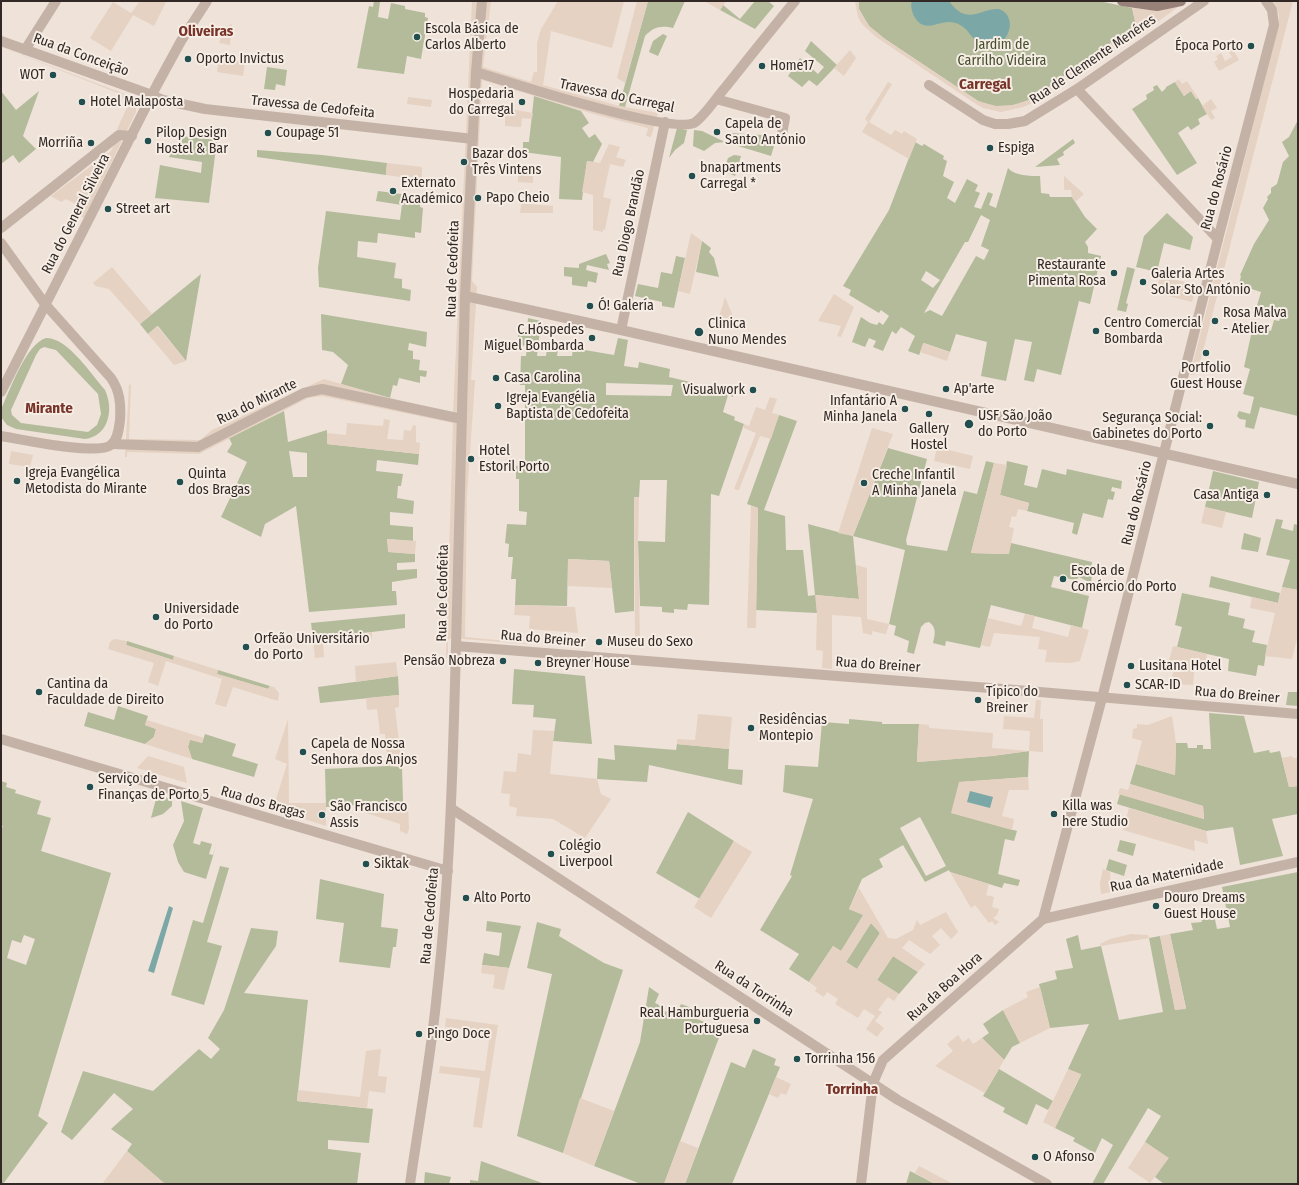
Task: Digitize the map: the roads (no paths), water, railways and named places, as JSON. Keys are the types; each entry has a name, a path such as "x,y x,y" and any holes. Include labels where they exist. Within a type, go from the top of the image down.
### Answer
{"main road":[{"path":"1122,1 1157,6 1181,1"}],"street":[{"path":"25,50 56,1"},
{"name":"Rua do General Silveira","path":"1,392 152,95 181,41 207,1"},
{"name":"Rua de Cedofeita","path":"410,1184 437,993 452,809 466,296 476,72 482,1"},
{"name":"Travessa do Carregal","path":"476,72 557,97 665,122 689,124 694,122 716,99 795,1"},
{"name":"Rua de Clemente Menéres","path":"930,85 983,120 994,124 1025,121 1077,89 1204,1"},
{"name":"Rua do Rosário","path":"1043,919 1102,698 1218,239 1274,25 1272,10 1266,1"},
{"name":"Rua da Conceição","path":"1,41 152,95"},
{"path":"1077,89 1218,239"},
{"name":"Travessa de Cedofeita","path":"152,95 163,100 205,109 473,139"},
{"path":"716,99 785,118 782,134"},
{"name":"Rua Diogo Brandão","path":"620,330 665,122"},
{"path":"1,228 119,135 132,136"},
{"path":"1,243 45,304 117,386 120,398 120,422 115,441 112,444"},
{"path":"466,296 1298,484"},
{"name":"Rua do Mirante","path":"1,436 87,449 105,448 112,444 198,447 304,393 322,389 462,419"},
{"name":"Rua do Breiner","path":"456,646 1298,714"},
{"name":"Rua dos Bragas","path":"1,739 448,871"},
{"name":"Rua da Torrinha","path":"452,809 898,1100 1047,1184"},
{"name":"Rua da Maternidade","path":"1043,919 1298,862"},
{"name":"Rua da Boa Hora","path":"861,1184 873,1083 883,1060 1043,919"}],"water":[{"path":"912,1 949,1 956,9 968,15 992,9 999,9 1005,13 1010,23 1007,36 998,45 986,47 977,42 964,28 954,22 929,26 924,25 914,16 911,5"},
{"path":"970,791 993,797 990,808 967,802"},
{"path":"169,906 173,908 154,973 148,971"}],"place":[{"name":"Escola Básica de Carlos Alberto","path":"417,37"},
{"name":"Época Porto","path":"1251,46"},
{"name":"Oporto Invictus","path":"188,59"},
{"name":"Home17","path":"762,66"},
{"name":"WOT","path":"53,75"},
{"name":"Hotel Malaposta","path":"82,102"},
{"name":"Hospedaria do Carregal","path":"522,102"},
{"name":"Capela de Santo António","path":"717,132"},
{"name":"Coupage 51","path":"268,133"},
{"name":"Pilop Design Hostel & Bar","path":"148,141"},
{"name":"Morriña","path":"91,143"},
{"name":"Espiga","path":"990,148"},
{"name":"Bazar dos Três Vintens","path":"464,162"},
{"name":"bnapartments Carregal *","path":"692,176"},
{"name":"Externato Académico","path":"393,191"},
{"name":"Papo Cheio","path":"478,198"},
{"name":"Street art","path":"108,209"},
{"name":"Restaurante Pimenta Rosa","path":"1114,273"},
{"name":"Galeria Artes Solar Sto António","path":"1143,282"},
{"name":"Ó! Galería","path":"590,306"},
{"name":"Rosa Malva - Atelier","path":"1215,321"},
{"name":"Centro Comercial Bombarda","path":"1096,331"},
{"name":"Clinica Nuno Mendes","path":"699,332"},
{"name":"C.Hóspedes Miguel Bombarda","path":"592,338"},
{"name":"Portfolio Guest House","path":"1206,353"},
{"name":"Casa Carolina","path":"496,378"},
{"name":"Ap'arte","path":"946,389"},
{"name":"Visualwork","path":"753,390"},
{"name":"Igreja Evangélia Baptista de Cedofeita","path":"498,406"},
{"name":"Infantário A Minha Janela","path":"905,409"},
{"name":"Gallery Hostel","path":"929,414"},
{"name":"USF São João do Porto","path":"969,424"},
{"name":"Segurança Social: Gabinetes do Porto","path":"1210,426"},
{"name":"Hotel Estoril Porto","path":"471,459"},
{"name":"Igreja Evangélica Metodista do Mirante","path":"17,481"},
{"name":"Quinta dos Bragas","path":"180,482"},
{"name":"Creche Infantil A Minha Janela","path":"864,483"},
{"name":"Casa Antiga","path":"1267,495"},
{"name":"Escola de Comércio do Porto","path":"1063,579"},
{"name":"Universidade do Porto","path":"156,617"},
{"name":"Museu do Sexo","path":"599,642"},
{"name":"Orfeão Universitário do Porto","path":"246,647"},
{"name":"Pensão Nobreza","path":"503,661"},
{"name":"Breyner House","path":"538,663"},
{"name":"Lusitana Hotel","path":"1131,666"},
{"name":"SCAR-ID","path":"1127,685"},
{"name":"Cantina da Faculdade de Direito","path":"39,692"},
{"name":"Típico do Breiner","path":"978,700"},
{"name":"Residências Montepio","path":"751,728"},
{"name":"Capela de Nossa Senhora dos Anjos","path":"303,752"},
{"name":"Serviço de Finanças de Porto 5","path":"90,787"},
{"name":"Killa was here Studio","path":"1054,814"},
{"name":"São Francisco Assis","path":"322,815"},
{"name":"Colégio Liverpool","path":"551,854"},
{"name":"Siktak","path":"366,864"},
{"name":"Alto Porto","path":"466,898"},
{"name":"Douro Dreams Guest House","path":"1156,906"},
{"name":"Real Hamburgueria Portuguesa","path":"757,1021"},
{"name":"Pingo Doce","path":"419,1034"},
{"name":"Torrinha 156","path":"797,1059"},
{"name":"O Afonso","path":"1035,1157"}],"district":[{"name":"Oliveiras","path":"206,32"},
{"name":"Carregal","path":"985,85"},
{"name":"Mirante","path":"49,409"},
{"name":"Torrinha","path":"852,1090"}],"park label":[{"name":"Jardim de Carrilho Videira","path":"1002,54"}]}
